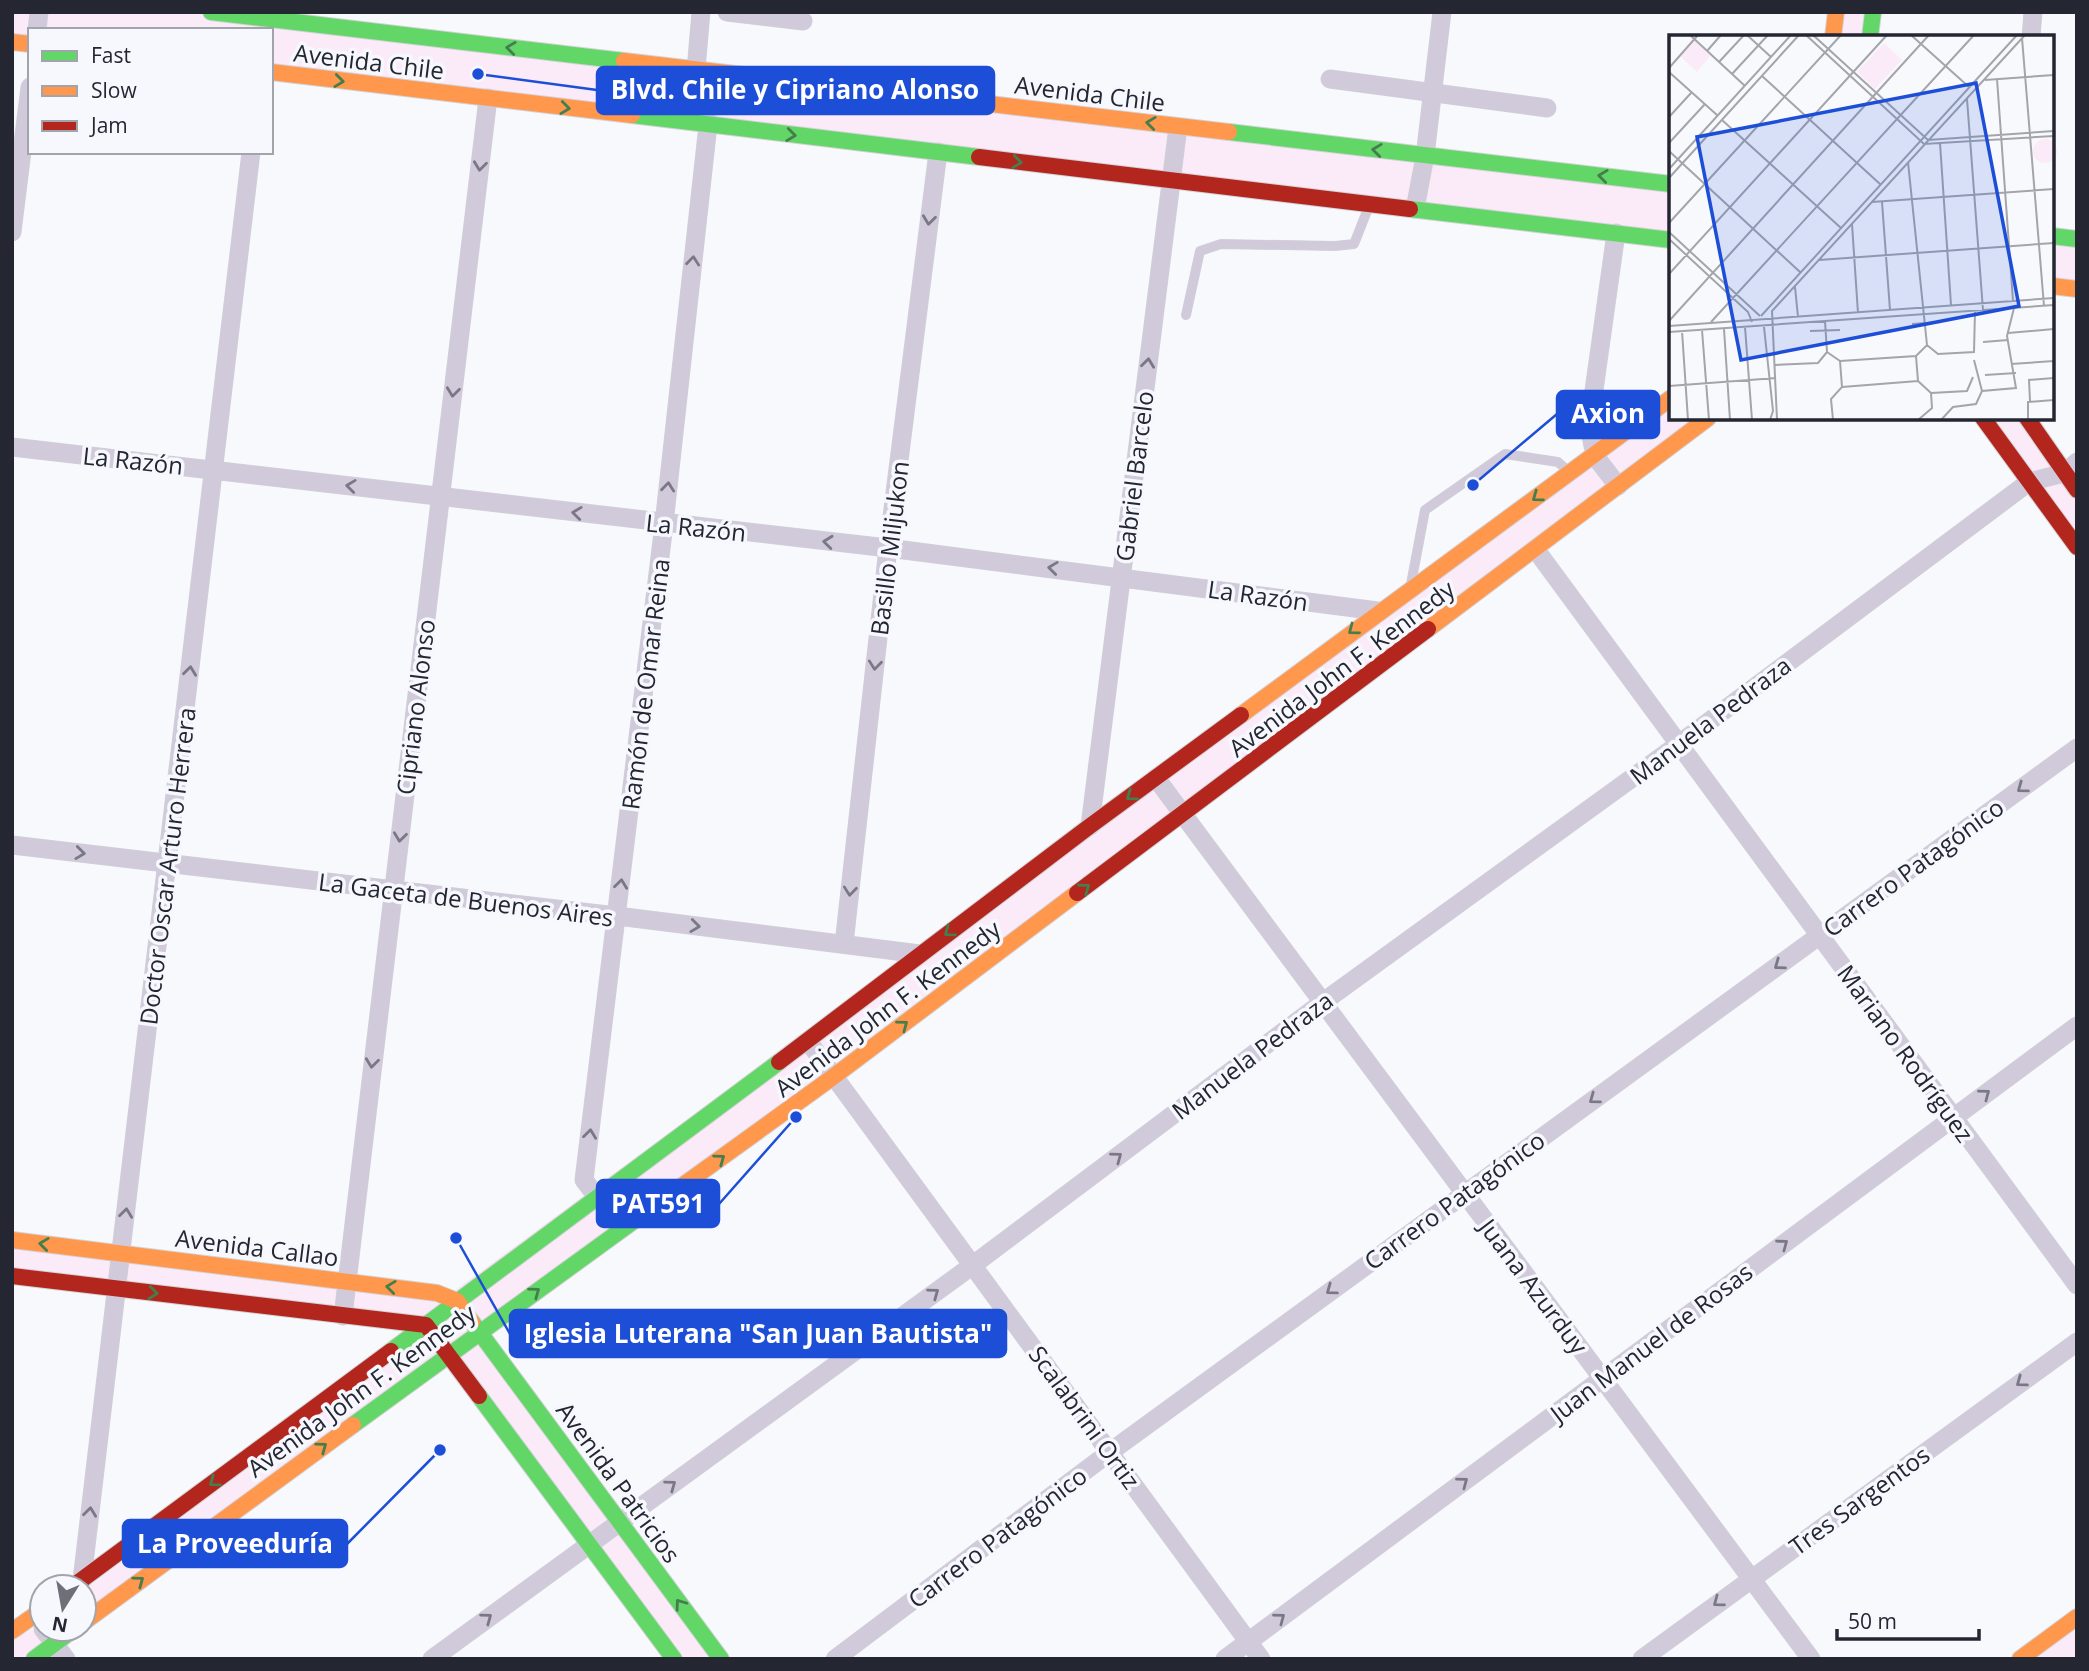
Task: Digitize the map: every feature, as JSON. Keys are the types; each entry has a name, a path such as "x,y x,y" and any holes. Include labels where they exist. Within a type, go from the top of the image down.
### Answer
{"main road":[{"name":"Avenida Chile","path":"211,12 266,24 327,19 696,70 1669,184"},
{"path":"1833,35 1836,12"},
{"path":"1870,35 1873,12"},
{"name":"Avenida Chile","path":"273,72 1669,240"},
{"path":"2054,236 2077,239"},
{"path":"2054,286 2077,289"},
{"name":"Avenida John F. Kennedy","path":"91,1573 808,1041 1378,611 1595,456 1669,400"},
{"name":"Avenida John F. Kennedy","path":"98,1612 448,1354 833,1077 1705,420"},
{"path":"1984,420 2077,547"},
{"path":"2029,420 2070,467 2077,490"},
{"name":"Avenida Callao","path":"12,1240 437,1293 457,1301"},
{"path":"12,1276 426,1325 674,1659"},
{"path":"457,1301 480,1332"},
{"name":"Avenida Patricios","path":"480,1332 721,1659"},
{"path":"2020,1659 2077,1617"}],"street":[{"name":"Ramón de Omar Reina","path":"597,1197 584,1180 664,524 708,125 696,70 701,12"},
{"path":"726,12 803,21"},
{"path":"1415,209 1425,156 1442,12"},
{"path":"2031,35 2033,12"},
{"path":"1330,79 1547,108"},
{"name":"Cipriano Alonso","path":"342,1317 488,99"},
{"path":"12,232 28,103"},
{"name":"Gabriel Barcelo","path":"1090,826 1178,127"},
{"name":"Basillo Miljukon","path":"844,944 888,548 938,152"},
{"name":"Doctor Oscar Arturo Herrera","path":"78,1573 118,1289 251,154"},
{"path":"1616,233 1589,426 1595,456 1618,486"},
{"name":"La Razón","path":"12,447 213,468 664,524 888,548 1378,611"},
{"name":"Manuela Pedraza","path":"432,1659 973,1265 1323,1002 1679,744 2029,482 2070,467"},
{"name":"Mariano Rodríguez","path":"1536,550 2077,1285"},
{"name":"Carrero Patagónico","path":"835,1659 1110,1452 1464,1192 2077,748"},
{"name":"Juana Azurduy","path":"1156,778 1811,1659"},
{"name":"La Gaceta de Buenos Aires","path":"12,845 920,954"},
{"name":"Juan Manuel de Rosas","path":"1226,1659 2077,1026"},
{"name":"Scalabrini Ortiz","path":"808,1041 1261,1659"},
{"name":"Tres Sargentos","path":"1642,1659 2077,1342"},
{"path":"55,1643 65,1659"}],"lane":[{"path":"1186,315 1200,251 1222,244 1354,244 1369,204"},
{"path":"1410,589 1425,510 1505,454 1558,462 1570,474"}],"shaded area":[{"path":"12,12 211,12 1669,184 1669,240 273,72 273,28 28,28 28,44 12,42"},
{"path":"1836,12 1873,12 1870,35 1833,35"},
{"path":"2054,236 2077,239 2077,289 2054,286"},
{"path":"1669,399 1669,420 1705,420 480,1331 721,1659 674,1659 448,1355 98,1612 98,1576 425,1326 12,1276 12,1240 447,1296"},
{"path":"1984,420 2028,420 2077,490 2077,547"},
{"path":"2077,1617 2077,1659 2020,1659"},
{"path":"28,1630 28,1643 55,1643 34,1659 12,1659 12,1631"}],"traffic: fast":[{"path":"211,12 624,61"},
{"path":"1870,35 1873,12"},
{"path":"632,115 979,157"},
{"path":"1229,132 1669,184"},
{"path":"1410,209 1669,240"},
{"path":"2054,236 2077,239"},
{"path":"391,1351 779,1062"},
{"path":"353,1425 675,1191"},
{"path":"472,1322 721,1659"},
{"path":"479,1396 674,1659"},
{"path":"34,1659 55,1643"}],"traffic: slow":[{"path":"1833,35 1836,12"},
{"path":"12,42 28,44"},
{"path":"624,61 1229,132"},
{"path":"273,72 632,115"},
{"path":"2054,286 2077,289"},
{"path":"1241,715 1669,399"},
{"path":"1428,629 1705,420"},
{"path":"675,1191 833,1077 1077,893"},
{"path":"12,1240 437,1293 457,1301 472,1322"},
{"path":"98,1612 353,1425"},
{"path":"2020,1659 2077,1617"},
{"path":"12,1631 28,1620"}],"traffic: jam":[{"path":"979,157 1410,209"},
{"path":"1984,420 2077,547"},
{"path":"2028,420 2077,490"},
{"path":"1077,893 1428,629"},
{"path":"779,1062 1241,715"},
{"path":"12,1276 426,1325 479,1396"},
{"path":"91,1573 391,1351"}],"place":[{"name":"Blvd. Chile y Cipriano Alonso","path":"478,74"},
{"name":"Axion","path":"1473,485"},
{"name":"PAT591","path":"796,1117"},
{"name":"Iglesia Luterana \"San Juan Bautista\"","path":"456,1238"},
{"name":"La Proveeduría","path":"440,1450"}]}
